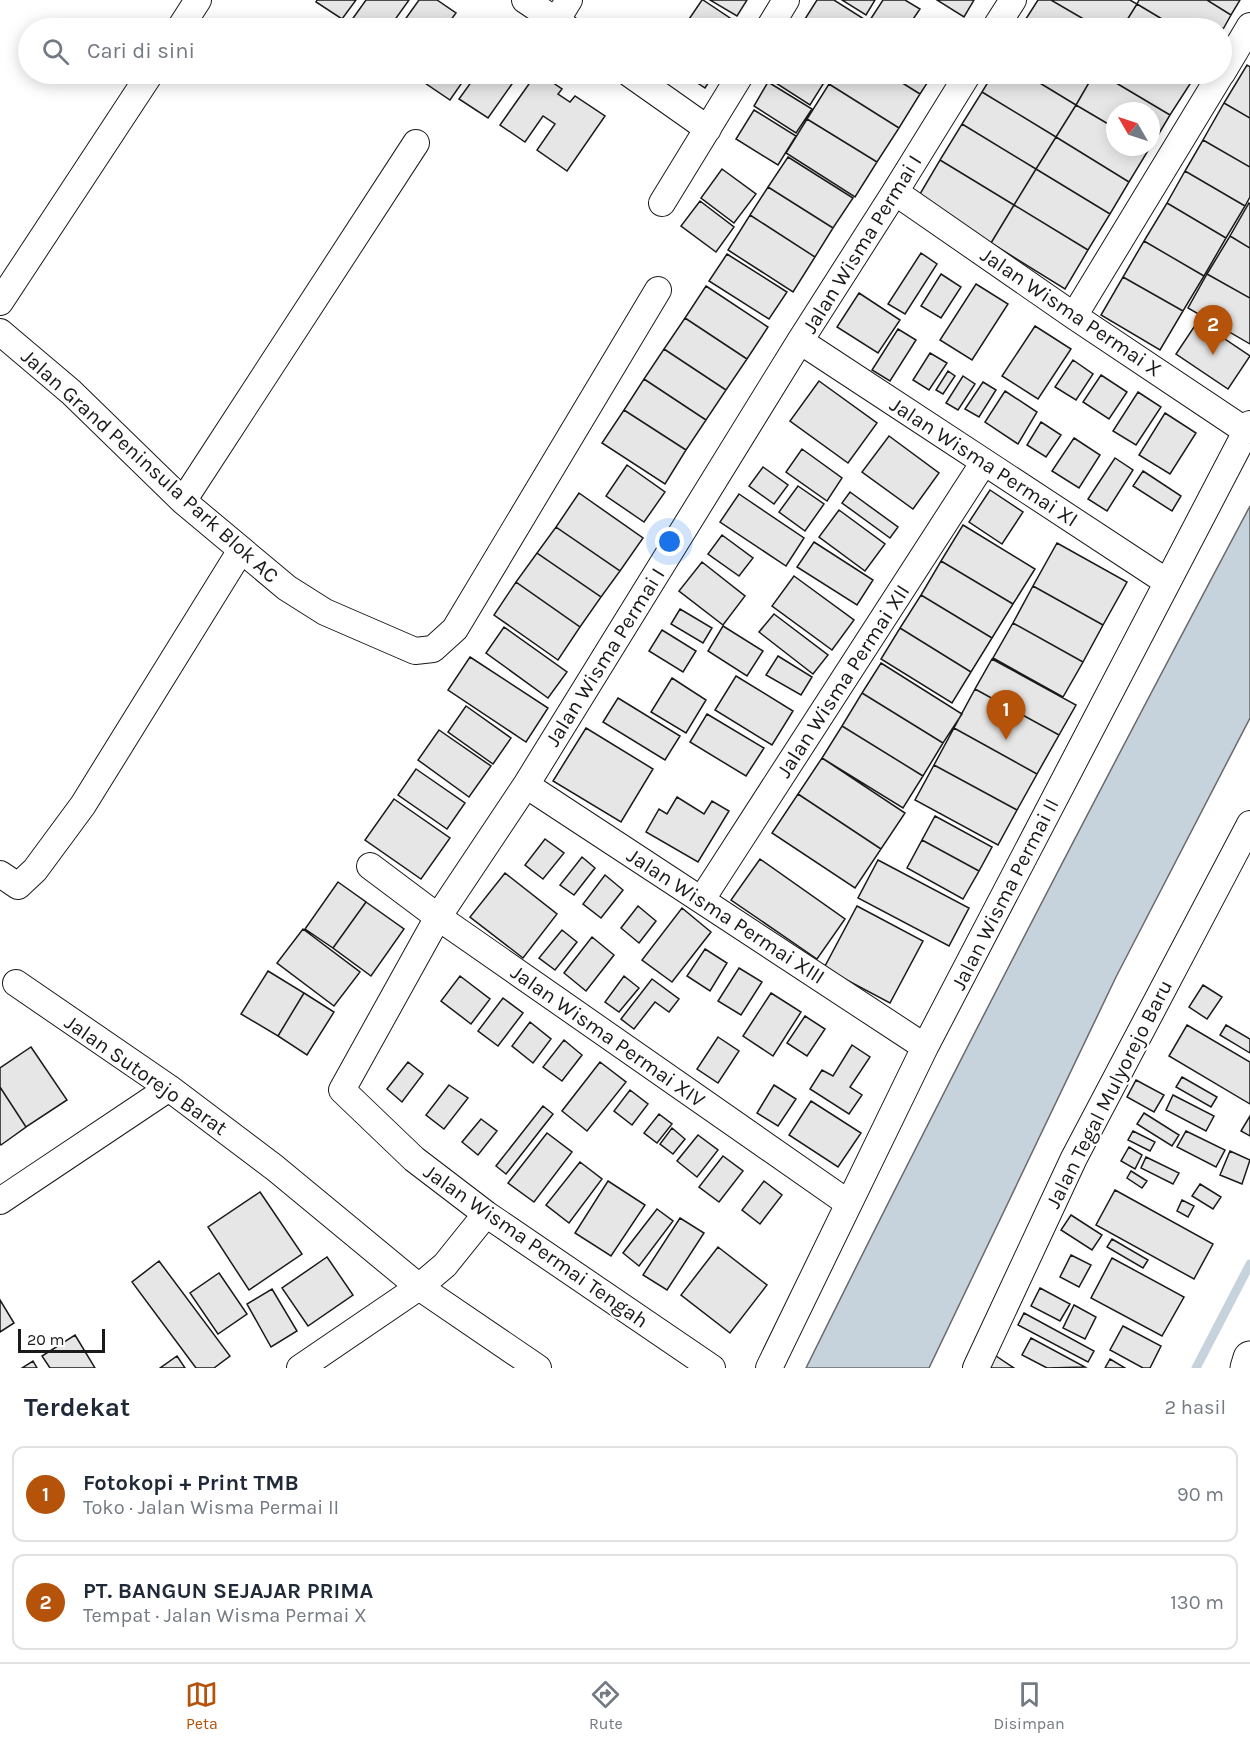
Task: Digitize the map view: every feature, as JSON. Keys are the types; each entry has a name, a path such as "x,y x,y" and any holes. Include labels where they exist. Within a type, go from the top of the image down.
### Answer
{"main road":[{"path":"1246,1368 1250,1358"}],"street":[{"path":"186,18 198,0"},
{"path":"525,0 564,17"},
{"path":"775,18 786,0"},
{"path":"1001,18 1013,0"},
{"path":"1232,55 1250,26"},
{"path":"0,302 143,84"},
{"path":"644,84 708,129"},
{"path":"662,203 735,84"},
{"name":"Jalan Wisma Permai I","path":"342,1090 438,917 526,785 962,84"},
{"path":"1074,316 1214,84"},
{"path":"183,501 416,143"},
{"name":"Jalan Wisma Permai X","path":"895,192 1074,316 1248,428"},
{"name":"Jalan Grand Peninsula Park Blok AC","path":"0,332 72,392 183,501 287,588 325,612 415,651 433,649 455,629 658,290"},
{"name":"Jalan Wisma Permai XI","path":"800,341 1167,582"},
{"name":"Jalan Wisma Permai II","path":"769,1368 925,1047 1248,428"},
{"name":"Jalan Wisma Permai XII","path":"702,899 984,462"},
{"path":"0,874 18,886 36,870 82,806 242,550"},
{"name":"Jalan Wisma Permai XIII","path":"526,785 925,1047"},
{"name":"Jalan Tegal Mulyorejo Baru","path":"976,1368 1074,1158 1250,824"},
{"name":"Jalan Wisma Permai XIV","path":"370,866 438,917 848,1203"},
{"name":"Jalan Sutorejo Barat","path":"16,983 169,1088 275,1168 419,1287 538,1368"},
{"path":"0,1201 169,1088"},
{"name":"Jalan Wisma Permai Tengah","path":"342,1090 414,1159 486,1214 712,1368"},
{"path":"300,1368 419,1287 445,1265 486,1214"}],"shaded area":[{"path":"1250,506 1250,718 1116,977 929,1368 806,1368 914,1151"}],"building":[{"path":"317,0 356,0 343,18 316,2"},
{"path":"366,0 409,0 396,18 353,18"},
{"path":"419,0 437,0 456,13 452,18 406,18"},
{"path":"703,0 730,18 690,18"},
{"path":"710,0 747,0 737,16"},
{"path":"817,0 834,0 862,18 806,18"},
{"path":"842,0 875,0 866,15"},
{"path":"883,0 905,0 920,9 914,18 871,18"},
{"path":"937,0 974,0 964,17"},
{"path":"1038,0 1051,0 1082,18 1026,18"},
{"path":"1051,0 1130,0 1137,4 1128,18 1082,18"},
{"path":"1139,0 1207,0 1231,15 1229,18 1160,18 1137,4"},
{"path":"1207,0 1240,0 1231,15"},
{"path":"1137,4 1160,18 1128,18"},
{"path":"1247,65 1250,67 1250,118 1224,103"},
{"path":"426,84 461,84 450,100"},
{"path":"470,84 512,84 488,118 459,99"},
{"path":"529,84 555,84 562,89 558,94 570,102 575,96 605,116 567,171 537,150 555,124 543,116 525,142 500,125"},
{"path":"767,84 771,84 812,109 796,133 754,106"},
{"path":"777,84 823,84 810,105"},
{"path":"829,84 904,84 920,94 899,128"},
{"path":"829,84 899,128 877,162 807,119"},
{"path":"904,84 926,84 920,94"},
{"path":"987,84 1041,84 1076,105 1056,137 982,92"},
{"path":"1041,84 1088,84 1076,105"},
{"path":"1088,84 1118,84 1148,102 1106,102 1106,123 1076,105"},
{"path":"1118,84 1190,84 1170,115 1160,109 1160,102 1148,102"},
{"path":"982,92 1056,137 1036,169 962,124"},
{"path":"1224,103 1250,118 1250,167 1203,140"},
{"path":"1076,105 1106,123 1106,156 1145,156 1129,182 1056,137"},
{"path":"1160,109 1170,115 1160,132"},
{"path":"754,110 796,136 778,165 736,139"},
{"path":"807,119 877,162 855,197 786,153"},
{"path":"962,124 1036,169 1014,205 940,160"},
{"path":"1056,137 1129,182 1110,214 1036,169"},
{"path":"1203,140 1250,167 1250,197 1245,206 1185,171"},
{"path":"788,157 853,198 833,228 768,187"},
{"path":"940,160 1014,205 991,243 917,199"},
{"path":"722,169 756,194 734,223 701,198"},
{"path":"1036,169 1110,214 1088,250 1014,205"},
{"path":"1185,171 1245,206 1226,238 1167,203"},
{"path":"768,187 833,228 815,257 750,215"},
{"path":"700,201 734,227 716,252 681,226"},
{"path":"1167,203 1226,238 1204,276 1144,241"},
{"path":"1250,204 1250,248 1230,236"},
{"path":"1014,205 1088,250 1065,289 991,243"},
{"path":"750,215 815,257 793,292 728,250"},
{"path":"1230,236 1250,248 1250,298 1207,274"},
{"path":"1144,241 1204,276 1183,311 1123,277"},
{"path":"921,253 937,264 905,314 888,304"},
{"path":"727,254 787,292 769,319 709,281"},
{"path":"941,274 961,287 941,318 921,306"},
{"path":"1207,274 1250,298 1250,344 1188,308"},
{"path":"1123,277 1183,311 1160,350 1101,315"},
{"path":"976,284 1008,304 972,360 940,340"},
{"path":"706,286 768,327 747,359 685,318"},
{"path":"859,293 900,320 878,353 837,327"},
{"path":"685,318 747,359 726,390 664,349"},
{"path":"1198,321 1250,356 1228,389 1176,354"},
{"path":"1035,326 1071,349 1038,399 1002,376"},
{"path":"898,329 916,340 890,381 872,370"},
{"path":"664,349 726,390 706,420 644,379"},
{"path":"930,353 947,363 929,390 913,380"},
{"path":"1073,360 1093,374 1076,400 1055,387"},
{"path":"948,371 955,376 943,394 936,390"},
{"path":"1101,375 1127,392 1109,419 1083,402"},
{"path":"963,376 975,384 958,410 946,403"},
{"path":"644,379 706,420 686,450 624,410"},
{"path":"819,381 877,423 848,463 790,421"},
{"path":"983,382 996,390 979,417 965,409"},
{"path":"1005,391 1037,412 1018,444 985,422"},
{"path":"1138,392 1161,407 1136,445 1113,431"},
{"path":"624,410 686,450 665,484 602,443"},
{"path":"1165,413 1196,433 1170,474 1139,455"},
{"path":"1041,422 1061,435 1046,457 1027,445"},
{"path":"889,436 939,473 913,509 862,472"},
{"path":"1074,438 1100,455 1079,488 1052,471"},
{"path":"802,449 842,478 827,501 786,472"},
{"path":"1115,458 1133,470 1107,511 1088,499"},
{"path":"627,465 665,492 644,522 606,496"},
{"path":"763,467 788,485 774,504 749,486"},
{"path":"1143,471 1181,496 1172,511 1133,486"},
{"path":"798,486 824,504 805,531 779,512"},
{"path":"990,490 1023,512 1002,544 969,522"},
{"path":"850,492 898,527 890,538 842,503"},
{"path":"579,493 643,538 620,571 556,527"},
{"path":"739,494 804,538 786,566 720,522"},
{"path":"839,510 885,544 865,571 819,537"},
{"path":"963,525 1035,569 1013,604 941,561"},
{"path":"556,527 620,571 601,597 537,553"},
{"path":"722,535 753,558 739,576 708,554"},
{"path":"814,542 873,580 857,605 797,567"},
{"path":"1057,543 1127,582 1103,625 1033,586"},
{"path":"537,553 601,597 580,627 516,582"},
{"path":"941,561 1013,604 992,638 921,595"},
{"path":"702,562 745,596 723,625 679,591"},
{"path":"794,576 854,620 832,650 772,606"},
{"path":"516,582 580,627 558,660 494,615"},
{"path":"1033,586 1103,625 1083,662 1013,623"},
{"path":"921,595 992,638 971,672 900,628"},
{"path":"680,609 712,628 703,643 671,624"},
{"path":"774,614 828,655 813,674 759,632"},
{"path":"1013,623 1083,662 1063,697 993,658"},
{"path":"723,626 763,651 747,676 708,651"},
{"path":"504,627 567,672 548,698 486,653"},
{"path":"900,628 971,672 952,703 881,659"},
{"path":"662,630 696,651 683,672 649,651"},
{"path":"778,656 812,677 801,695 766,675"},
{"path":"470,657 548,708 526,742 448,690"},
{"path":"992,659 1076,705 1059,735 975,689"},
{"path":"881,663 962,714 943,743 862,693"},
{"path":"736,676 793,711 772,745 715,710"},
{"path":"672,678 706,700 686,733 651,712"},
{"path":"975,689 1059,735 1037,774 954,728"},
{"path":"862,693 943,743 923,776 842,726"},
{"path":"618,698 680,736 665,760 603,722"},
{"path":"466,706 511,738 493,764 448,732"},
{"path":"707,714 764,748 746,776 690,742"},
{"path":"842,726 923,776 903,808 822,758"},
{"path":"586,728 653,769 621,822 553,781"},
{"path":"954,728 1037,774 1017,810 934,765"},
{"path":"439,730 491,766 469,797 418,760"},
{"path":"822,758 905,813 881,849 798,794"},
{"path":"934,765 1017,810 998,845 915,800"},
{"path":"416,769 465,803 447,829 398,795"},
{"path":"798,794 881,849 855,888 772,833"},
{"path":"677,797 704,814 712,801 729,811 698,862 646,832 659,809 667,814"},
{"path":"394,799 450,838 421,879 365,840"},
{"path":"935,816 992,847 979,871 922,840"},
{"path":"545,839 564,853 543,879 525,865"},
{"path":"922,840 979,871 963,899 907,868"},
{"path":"582,857 595,868 574,895 560,885"},
{"path":"760,859 845,919 817,959 731,900"},
{"path":"878,860 969,908 949,946 858,898"},
{"path":"505,873 557,914 523,958 470,917"},
{"path":"605,875 623,890 601,918 583,904"},
{"path":"338,882 366,902 333,948 305,929"},
{"path":"366,902 404,929 371,976 333,948"},
{"path":"638,906 656,921 639,943 621,928"},
{"path":"857,906 923,941 890,1003 824,968"},
{"path":"682,908 711,932 672,982 642,960"},
{"path":"303,929 360,972 334,1006 277,963"},
{"path":"562,930 577,942 555,970 539,958"},
{"path":"592,937 614,955 586,991 564,973"},
{"path":"705,949 727,963 710,991 687,976"},
{"path":"739,968 762,982 741,1015 718,1001"},
{"path":"268,971 304,993 278,1036 241,1014"},
{"path":"460,976 490,999 471,1024 441,1001"},
{"path":"624,976 639,988 619,1012 605,1002"},
{"path":"652,979 679,999 669,1012 655,1002 634,1029 621,1019"},
{"path":"1203,985 1222,997 1207,1019 1189,1007"},
{"path":"304,993 334,1012 307,1055 278,1036"},
{"path":"771,993 801,1012 773,1056 743,1036"},
{"path":"503,998 523,1013 498,1046 478,1031"},
{"path":"805,1016 825,1029 807,1056 787,1043"},
{"path":"530,1022 551,1039 533,1063 512,1046"},
{"path":"1187,1025 1250,1062 1250,1104 1169,1056"},
{"path":"1226,1025 1250,1039 1250,1053 1220,1035"},
{"path":"718,1037 739,1051 718,1083 697,1069"},
{"path":"564,1040 582,1055 562,1081 543,1067"},
{"path":"852,1045 870,1057 850,1087 862,1095 849,1114 810,1089 822,1070 833,1076"},
{"path":"31,1047 67,1100 26,1127 0,1087 0,1068"},
{"path":"408,1062 423,1074 402,1102 387,1089"},
{"path":"600,1062 626,1082 587,1131 562,1111"},
{"path":"1182,1077 1217,1097 1211,1107 1176,1087"},
{"path":"1136,1080 1164,1095 1154,1112 1127,1097"},
{"path":"449,1085 468,1098 444,1129 426,1115"},
{"path":"774,1085 796,1099 778,1126 757,1113"},
{"path":"0,1087 26,1127 1,1145 0,1143"},
{"path":"630,1090 648,1104 632,1125 614,1111"},
{"path":"1173,1095 1214,1116 1206,1131 1166,1110"},
{"path":"811,1101 861,1133 838,1167 789,1135"},
{"path":"543,1106 553,1114 506,1174 496,1166"},
{"path":"1144,1113 1179,1135 1172,1146 1137,1124"},
{"path":"659,1114 672,1124 657,1143 644,1133"},
{"path":"1250,1116 1250,1136 1241,1131"},
{"path":"481,1119 497,1131 478,1155 462,1142"},
{"path":"672,1128 685,1139 673,1154 660,1144"},
{"path":"1133,1131 1155,1142 1150,1151 1128,1140"},
{"path":"1186,1131 1225,1150 1216,1167 1177,1147"},
{"path":"547,1133 572,1152 534,1202 508,1183"},
{"path":"698,1135 718,1150 697,1177 677,1161"},
{"path":"1129,1147 1142,1155 1135,1169 1121,1161"},
{"path":"1230,1151 1250,1160 1242,1184 1220,1175"},
{"path":"723,1156 743,1171 719,1202 699,1187"},
{"path":"1146,1157 1179,1173 1173,1184 1141,1168"},
{"path":"580,1162 602,1179 569,1223 546,1205"},
{"path":"1131,1171 1147,1181 1142,1188 1127,1178"},
{"path":"608,1181 645,1205 611,1256 575,1233"},
{"path":"764,1181 782,1195 760,1224 742,1210"},
{"path":"1200,1184 1221,1197 1213,1209 1192,1196"},
{"path":"1115,1190 1213,1244 1194,1279 1096,1225"},
{"path":"260,1192 302,1254 249,1290 208,1227"},
{"path":"1182,1200 1194,1206 1188,1217 1177,1211"},
{"path":"657,1209 673,1221 639,1266 623,1253"},
{"path":"1071,1215 1102,1235 1092,1250 1061,1230"},
{"path":"680,1218 704,1233 667,1290 643,1275"},
{"path":"1112,1239 1148,1260 1143,1268 1107,1247"},
{"path":"718,1247 767,1285 730,1333 681,1295"},
{"path":"1071,1255 1091,1265 1079,1287 1060,1277"},
{"path":"327,1257 353,1295 308,1326 282,1288"},
{"path":"1112,1258 1184,1297 1162,1336 1091,1298"},
{"path":"159,1261 230,1356 214,1368 196,1368 132,1282"},
{"path":"219,1273 247,1314 218,1334 190,1293"},
{"path":"1040,1288 1070,1304 1060,1321 1031,1306"},
{"path":"272,1289 297,1331 271,1347 247,1304"},
{"path":"0,1300 14,1323 0,1332"},
{"path":"1074,1305 1096,1317 1085,1339 1063,1328"},
{"path":"1024,1313 1094,1351 1088,1362 1018,1325"},
{"path":"1123,1326 1161,1346 1150,1368 1143,1368 1110,1350"},
{"path":"75,1335 95,1368 50,1368 42,1356"},
{"path":"1031,1338 1085,1367 1047,1368 1022,1355"},
{"path":"993,1354 1014,1368 992,1368 986,1364"},
{"path":"177,1356 185,1368 160,1368"},
{"path":"1110,1359 1125,1368 1105,1368"},
{"path":"33,1361 37,1368 22,1368"}],"waterway":[{"path":"1196,1368 1250,1264"}],"place":[{"name":"PT. BANGUN SEJAJAR PRIMA","path":"1213,355"},
{"name":"Fotokopi + Print TMB","path":"1006,740"}]}
